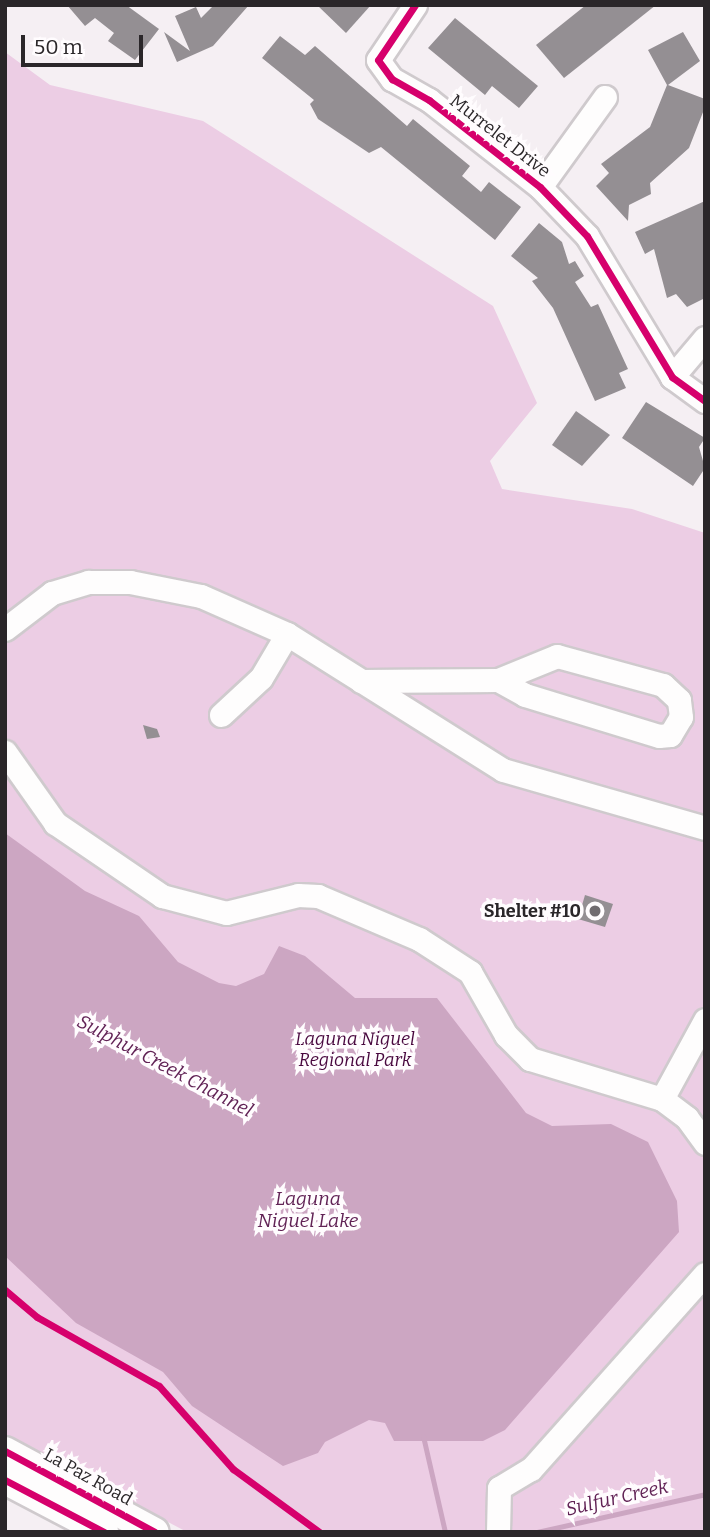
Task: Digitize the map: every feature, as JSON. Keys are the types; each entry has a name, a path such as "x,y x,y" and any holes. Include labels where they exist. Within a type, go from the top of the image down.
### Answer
{"main road":[{"name":"La Paz Road","path":"5,1451 155,1532"},
{"path":"5,1480 104,1532"}],"street":[{"name":"Murrelet Drive","path":"415,5 378,60 392,79 429,100 540,187 587,236 672,377 705,401"},
{"path":"540,187 605,97"},
{"path":"672,377 705,338"},
{"path":"5,629 52,593 104,580 201,596 287,634 519,777 705,828"},
{"path":"221,715 261,678 287,634"},
{"path":"361,681 498,680 557,656 663,685 679,700 681,716 670,734 659,736 525,695 498,680"},
{"path":"5,752 55,823 162,896 226,914 298,895 342,904 464,966 506,1035 530,1059 662,1099 687,1118 705,1143"},
{"path":"662,1099 705,1020"},
{"path":"498,1532 499,1488 531,1469 705,1274"}],"green space":[{"name":"Laguna Niguel Regional Park","path":"5,52 50,85 203,121 493,306 537,403 490,461 502,489 632,509 705,533 705,1532 187,1532 5,1436"}],"water":[{"name":"Laguna Niguel Lake","path":"5,833 85,891 139,916 178,962 219,983 236,986 264,974 279,946 305,956 355,998 437,998 526,1113 552,1126 611,1124 648,1142 677,1201 679,1232 505,1430 483,1441 394,1441 385,1423 369,1420 325,1442 318,1453 283,1466 192,1406 163,1372 76,1323 5,1256"}],"building":[{"path":"67,5 126,5 159,29 135,60 108,41 114,33 95,18 85,26"},
{"path":"214,5 249,5 213,46 177,62 164,32 190,51 175,16 196,7 201,18"},
{"path":"317,5 371,5 346,33"},
{"path":"586,5 656,5 564,78 536,45"},
{"path":"455,18 538,86 519,108 492,86 485,95 428,48"},
{"path":"683,32 700,61 668,85 705,99 705,107 689,148 650,183 651,194 629,205 628,221 596,186 609,173 601,164 650,127 667,85 648,50"},
{"path":"280,36 305,55 315,46 407,126 413,119 470,166 462,176 481,192 489,182 521,207 495,240 381,147 369,153 318,119 310,104 314,100 262,58"},
{"path":"705,201 705,298 687,307 676,294 667,298 654,249 645,254 635,232"},
{"path":"539,223 562,242 569,264 575,261 584,276 575,282 591,307 598,304 628,369 619,373 626,388 595,401 553,308 532,281 538,278 511,256"},
{"path":"646,402 705,438 699,447 705,468 693,486 622,438"},
{"path":"576,411 610,435 582,466 552,445"},
{"path":"143,725 157,729 160,737 147,739"},
{"name":"Shelter #10","path":"585,895 613,904 605,927 578,919"}],"waterway":[{"name":"Sulfur Creek","path":"423,1436 445,1532"},
{"name":"Sulfur Creek","path":"537,1532 705,1494"}],"cycle path":[{"path":"415,5 378,60 392,79 429,100 540,187 587,236 672,377 705,401"},
{"path":"5,1290 37,1317 159,1386 233,1469 319,1532"},
{"path":"5,1451 155,1532"},
{"path":"5,1480 104,1532"}],"place":[{"name":"Shelter #10","path":"595,911"}],"water label":[{"name":"Sulphur Creek Channel","path":"165,1066"}]}
